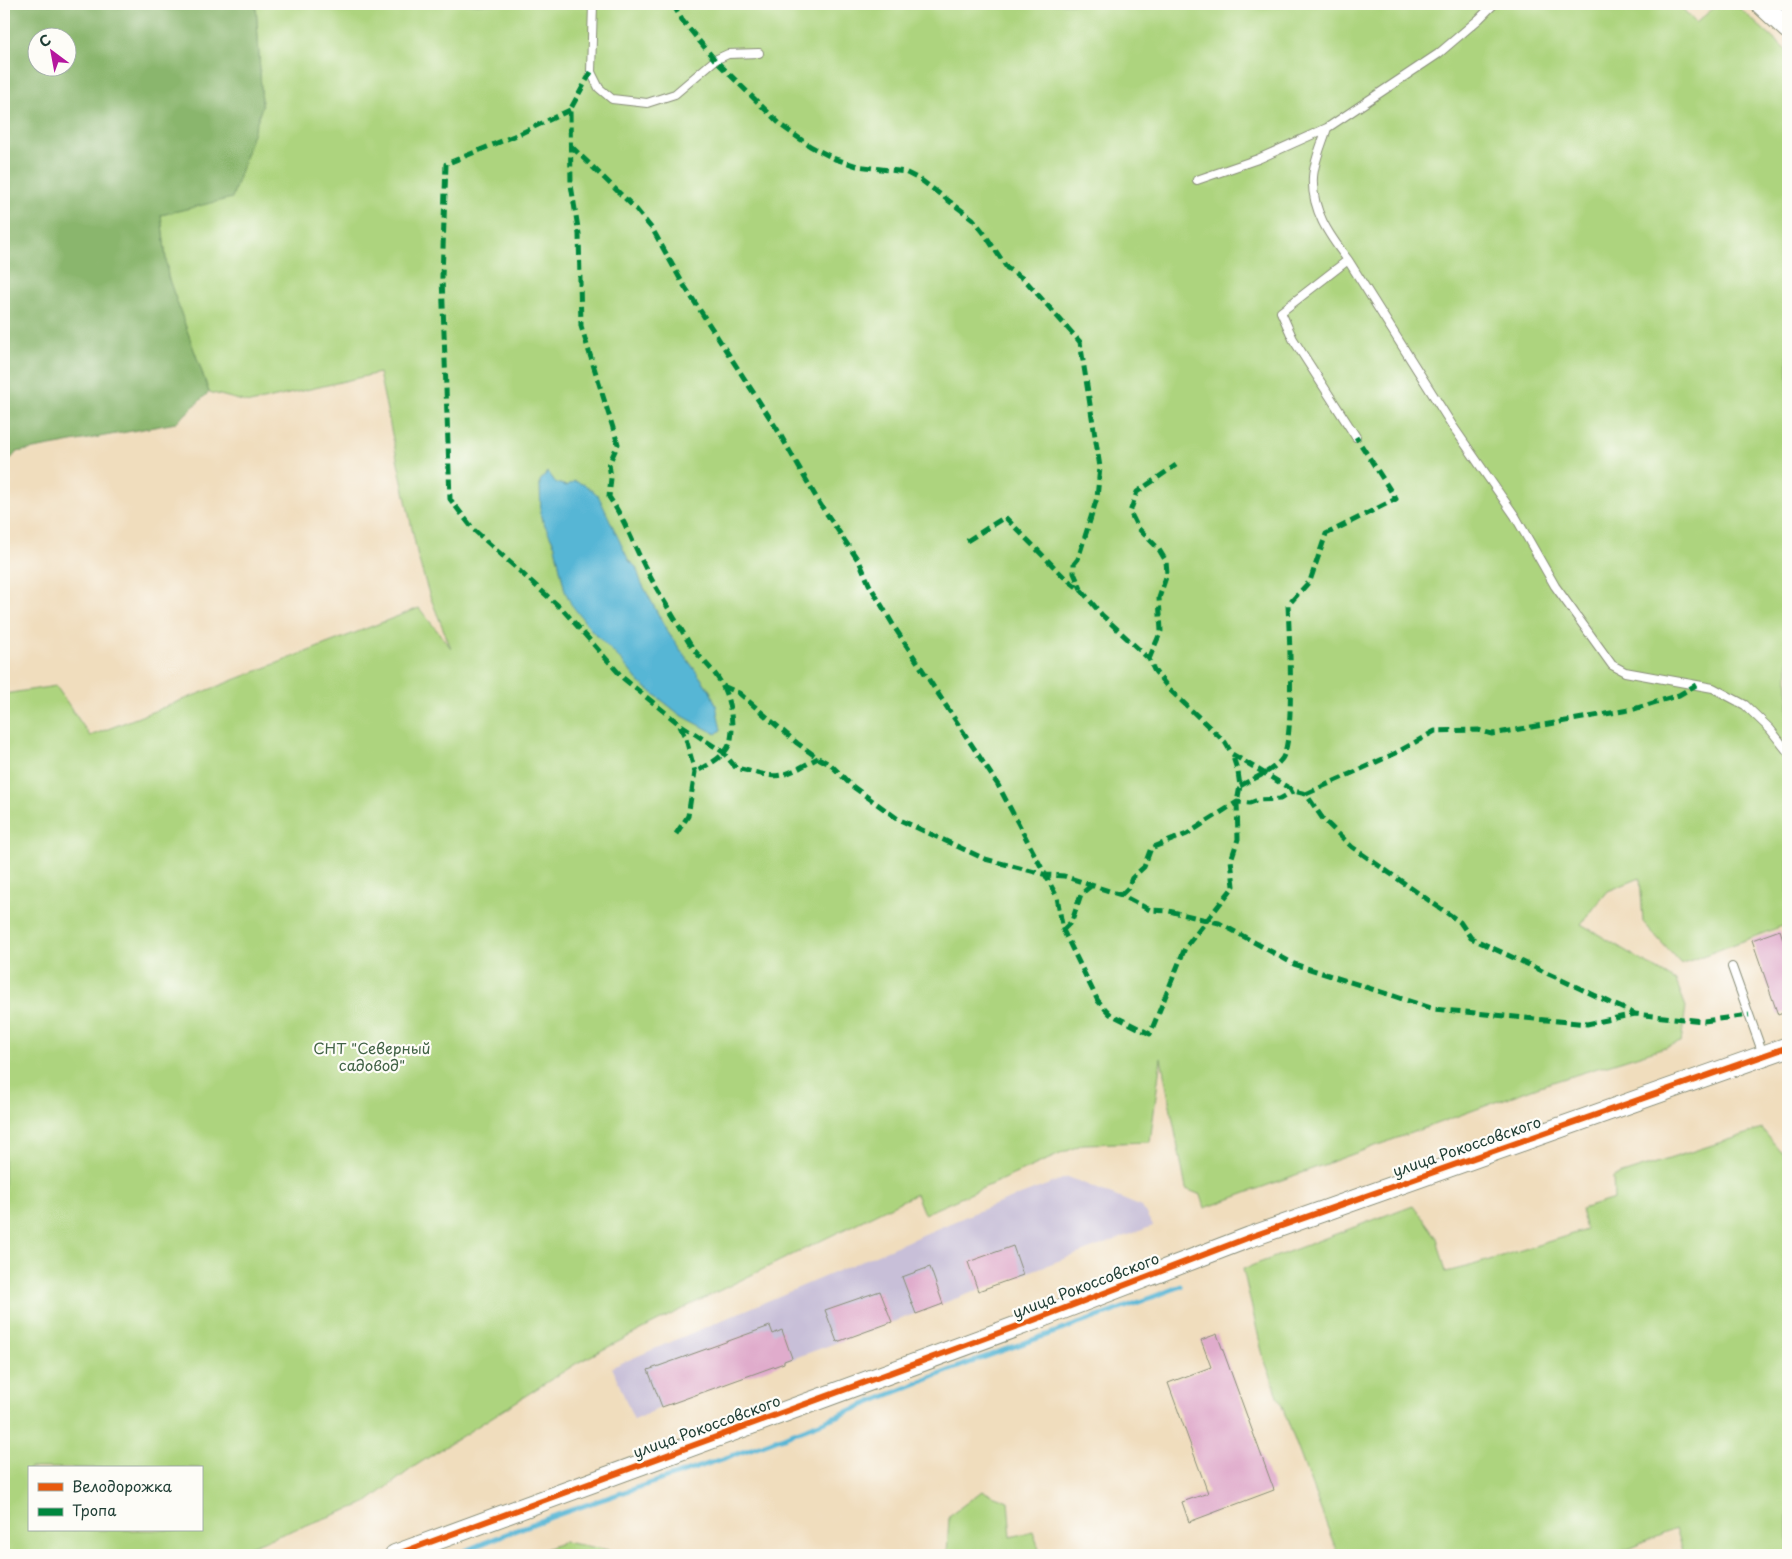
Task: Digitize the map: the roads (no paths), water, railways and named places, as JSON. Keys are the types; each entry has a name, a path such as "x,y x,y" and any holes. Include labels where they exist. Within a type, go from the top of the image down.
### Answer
{"street":[{"path":"1761,4 1788,29"},
{"name":"улица Рокоссовского","path":"395,1555 1034,1320 1250,1237 1788,1047"}],"lane":[{"path":"593,4 591,72 599,88 612,99 647,103 674,94 715,60 728,54 759,52"},
{"path":"1197,180 1258,159 1327,128 1438,54 1494,4"},
{"path":"1327,128 1313,175 1314,199 1318,213 1330,235 1348,260 1452,426 1515,516 1555,586 1612,665 1625,672 1713,688 1744,705 1770,729 1788,752"},
{"path":"1348,260 1281,312 1293,339 1356,437"},
{"path":"1732,967 1764,1056"}],"water":[{"path":"548,472 556,483 567,486 574,481 585,485 598,495 629,561 636,567 641,582 667,631 710,691 716,705 721,730 716,734 679,714 639,682 620,659 592,631 571,604 565,591 555,546 541,517 540,481"}],"waterway":[{"path":"456,1555 563,1513 773,1441 969,1363 1181,1286"}],"park label":[{"name":"СНТ \"Северный садовод\"","path":"372,1058"}]}
